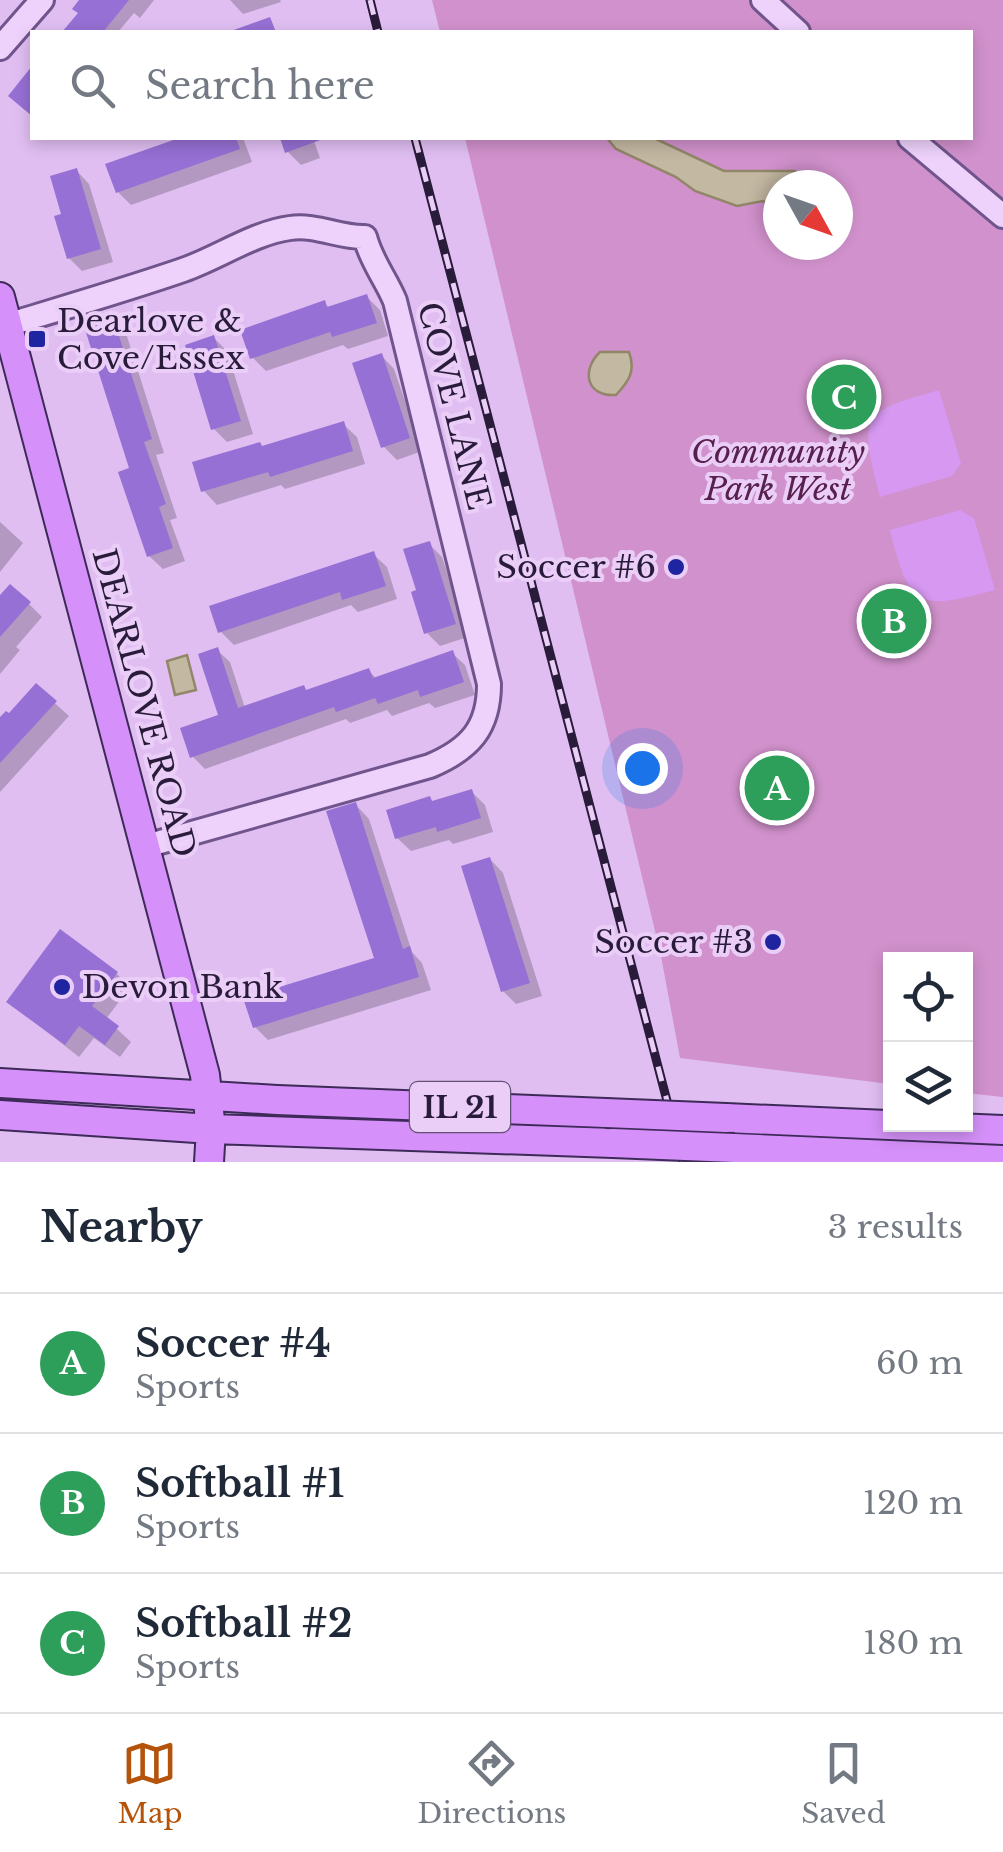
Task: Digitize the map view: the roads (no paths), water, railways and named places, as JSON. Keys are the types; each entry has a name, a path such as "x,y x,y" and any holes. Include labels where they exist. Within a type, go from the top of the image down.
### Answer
{"main road":[{"name":"DEARLOVE ROAD","path":"0,297 6,336 146,846 209,1093 209,1162"},
{"name":"IL 21","path":"0,1083 277,1100 1003,1130"},
{"name":"IL 21","path":"0,1116 212,1129 1003,1160"}],"street":[{"path":"763,0 796,30"},
{"path":"0,48 39,2"},
{"path":"912,140 1003,216"},
{"name":"COVE LANE","path":"6,336 294,227 344,238 365,237 370,258 396,301 489,684 482,726 466,748 430,766 146,846"}],"railway":[{"path":"370,0 378,30"},
{"path":"416,140 683,1162"}],"place":[{"name":"Dearlove & Cove/Essex","path":"37,339"},
{"name":"Softball #2","path":"844,397"},
{"name":"Soccer #6","path":"676,567"},
{"name":"Softball #1","path":"894,621"},
{"name":"Soccer #4","path":"777,788"},
{"name":"Soccer #3","path":"773,942"},
{"name":"Devon Bank","path":"62,987"}],"park label":[{"name":"Community Park West","path":"778,470"}]}
